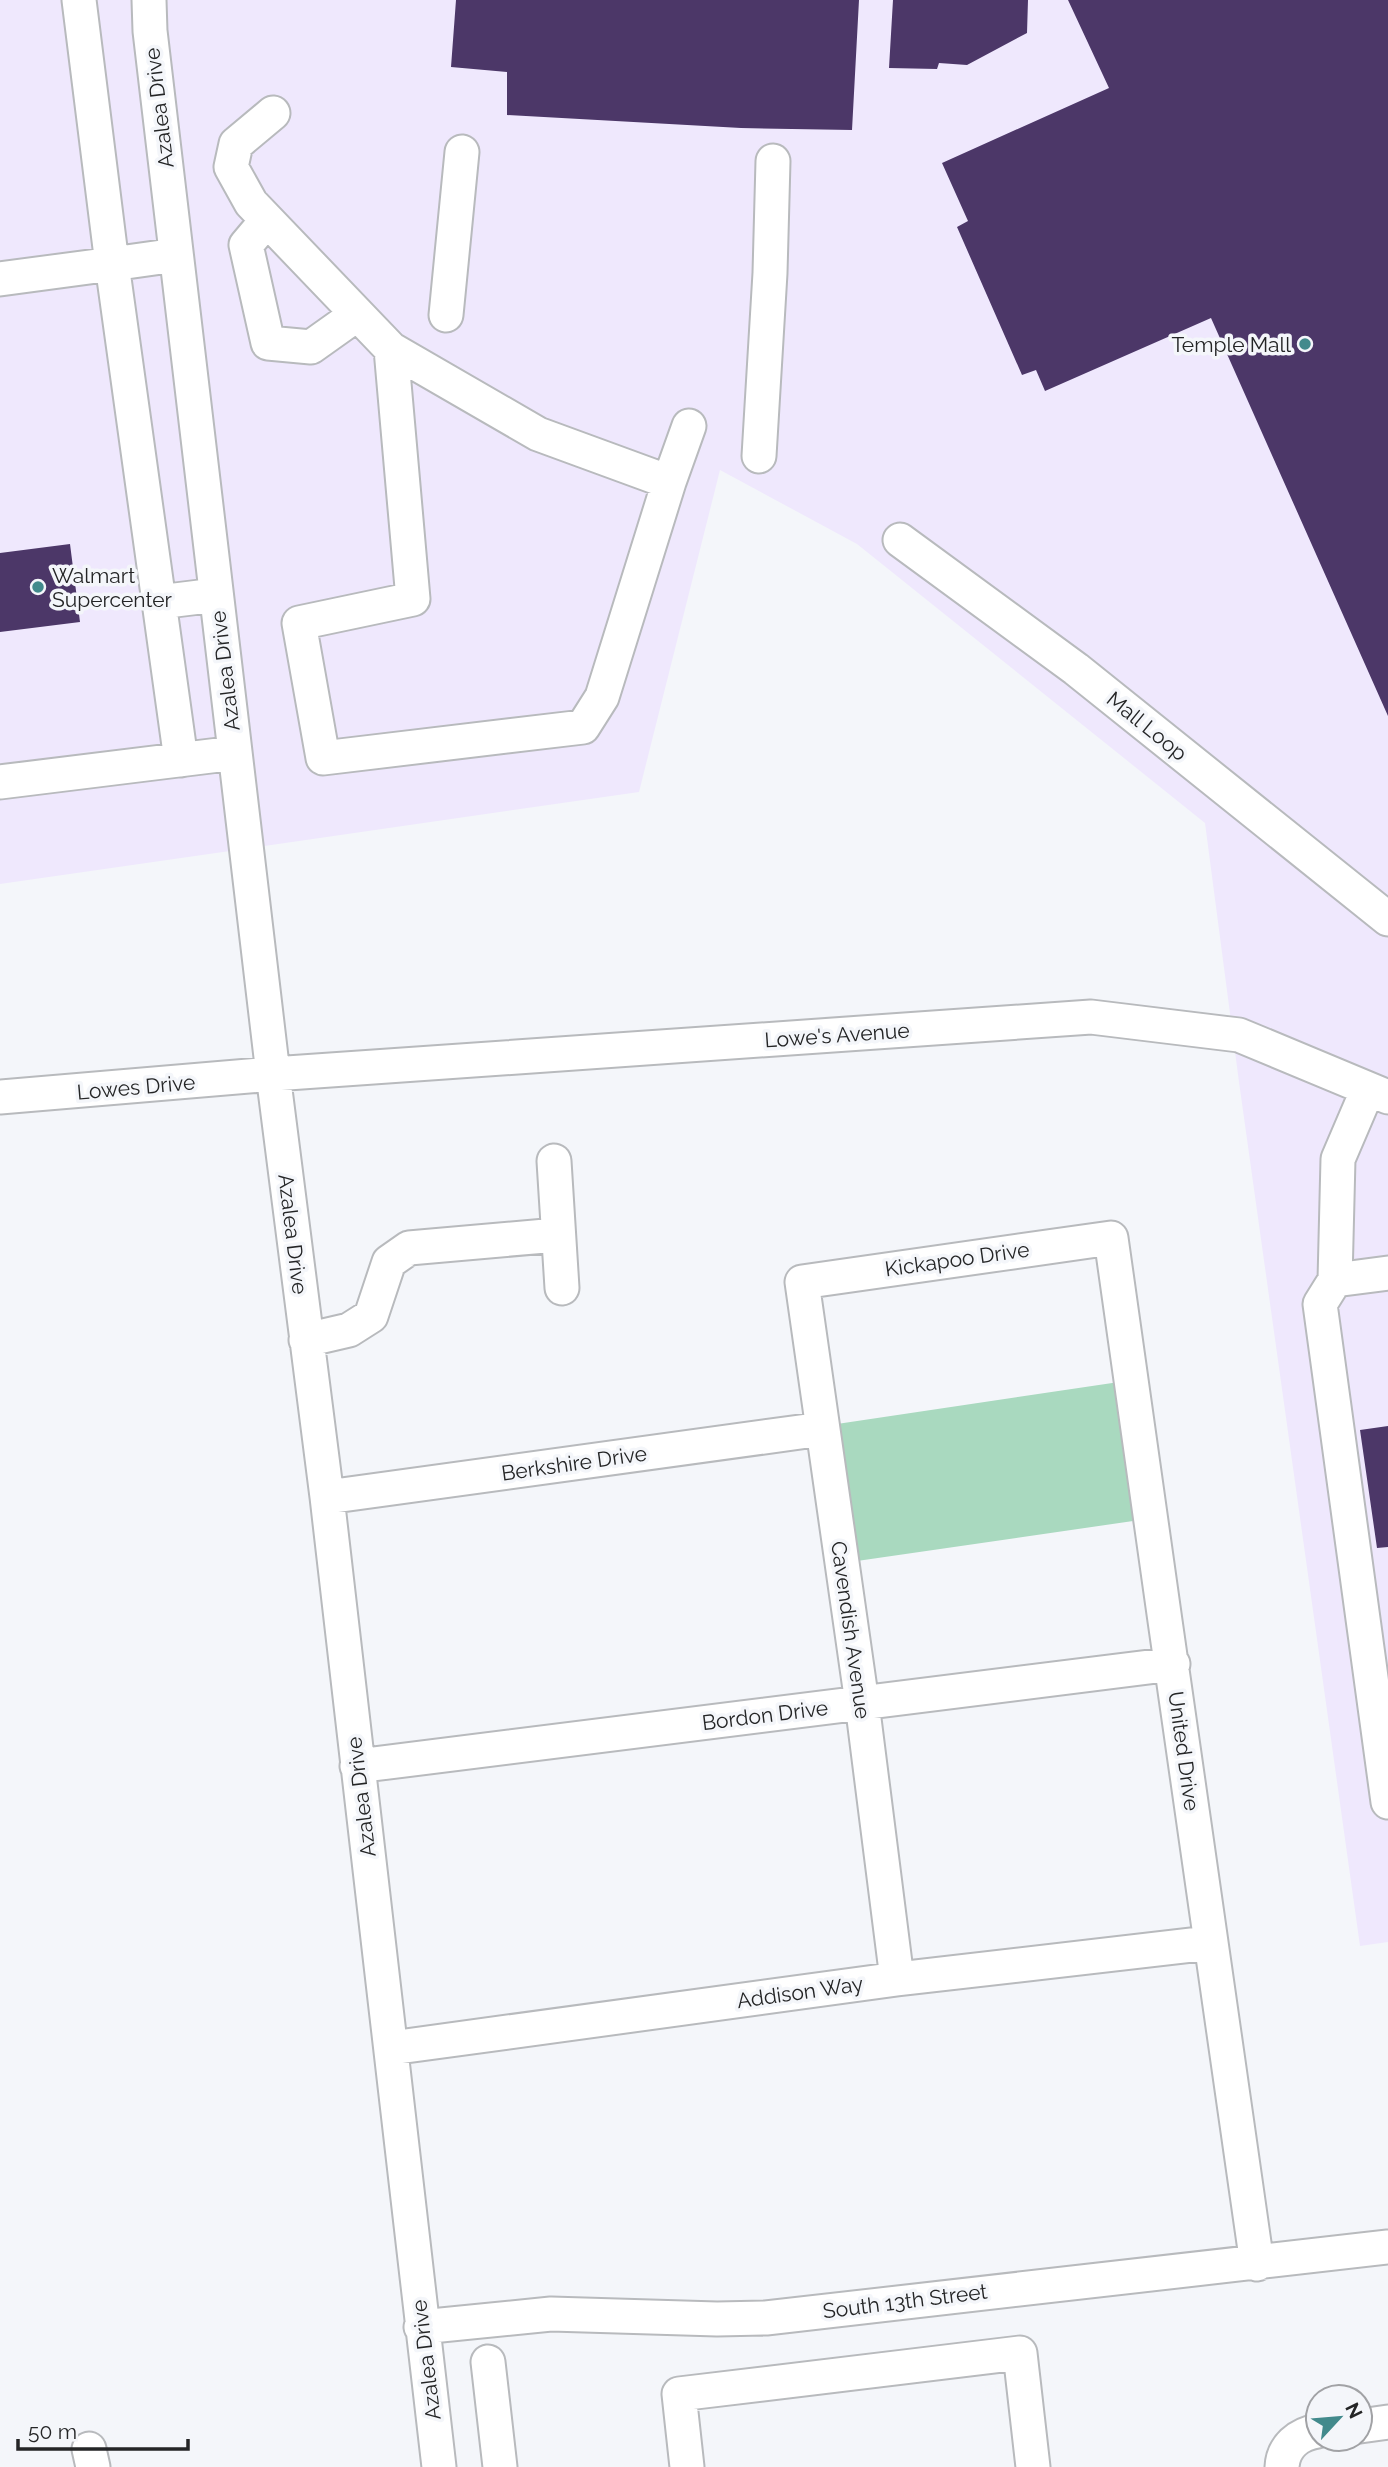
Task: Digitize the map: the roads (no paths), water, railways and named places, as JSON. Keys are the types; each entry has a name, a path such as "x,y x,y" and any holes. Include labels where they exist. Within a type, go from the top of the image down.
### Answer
{"street":[{"path":"79,0 112,264 181,760"},
{"name":"Azalea Drive","path":"149,0 150,31 176,255 273,1074 327,1497 439,2467"},
{"path":"273,113 236,144 231,167 251,203 391,349 538,434 669,482"},
{"path":"446,315 461,152"},
{"path":"759,456 773,161"},
{"path":"268,220 246,245 268,343 311,347 356,315"},
{"path":"0,279 176,255"},
{"path":"391,349 413,599 299,624 323,758 583,727 601,697 689,426"},
{"name":"Mall Loop","path":"900,540 1076,669 1388,919"},
{"path":"159,602 216,595"},
{"path":"0,782 235,753"},
{"name":"Lowe's Avenue","path":"273,1074 1091,1017 1239,1035 1378,1093"},
{"name":"Lowes Drive","path":"0,1097 273,1074"},
{"path":"1378,1093 1338,1160 1335,1280 1320,1304 1388,1802"},
{"path":"554,1161 562,1288"},
{"path":"306,1340 349,1330 371,1317 389,1262 409,1248 557,1235"},
{"name":"Kickapoo Drive","path":"803,1282 1111,1238"},
{"name":"United Drive","path":"1111,1238 1209,1943 1257,2264"},
{"path":"1335,1280 1388,1273"},
{"name":"Cavendish Avenue","path":"803,1282 862,1703 897,1979"},
{"name":"Berkshire Drive","path":"327,1497 822,1429"},
{"name":"Bordon Drive","path":"357,1766 1172,1664"},
{"name":"Addison Way","path":"391,2048 897,1979 1209,1943"},
{"name":"South 13th Street","path":"421,2327 551,2314 766,2318 1388,2247"},
{"path":"687,2467 679,2394 1020,2353 1033,2467"},
{"path":"488,2362 500,2467"},
{"path":"1282,2467 1282,2455 1292,2442 1304,2437"}],"place":[{"name":"Temple Mall","path":"1305,344"},
{"name":"Walmart Supercenter","path":"38,587"}]}
